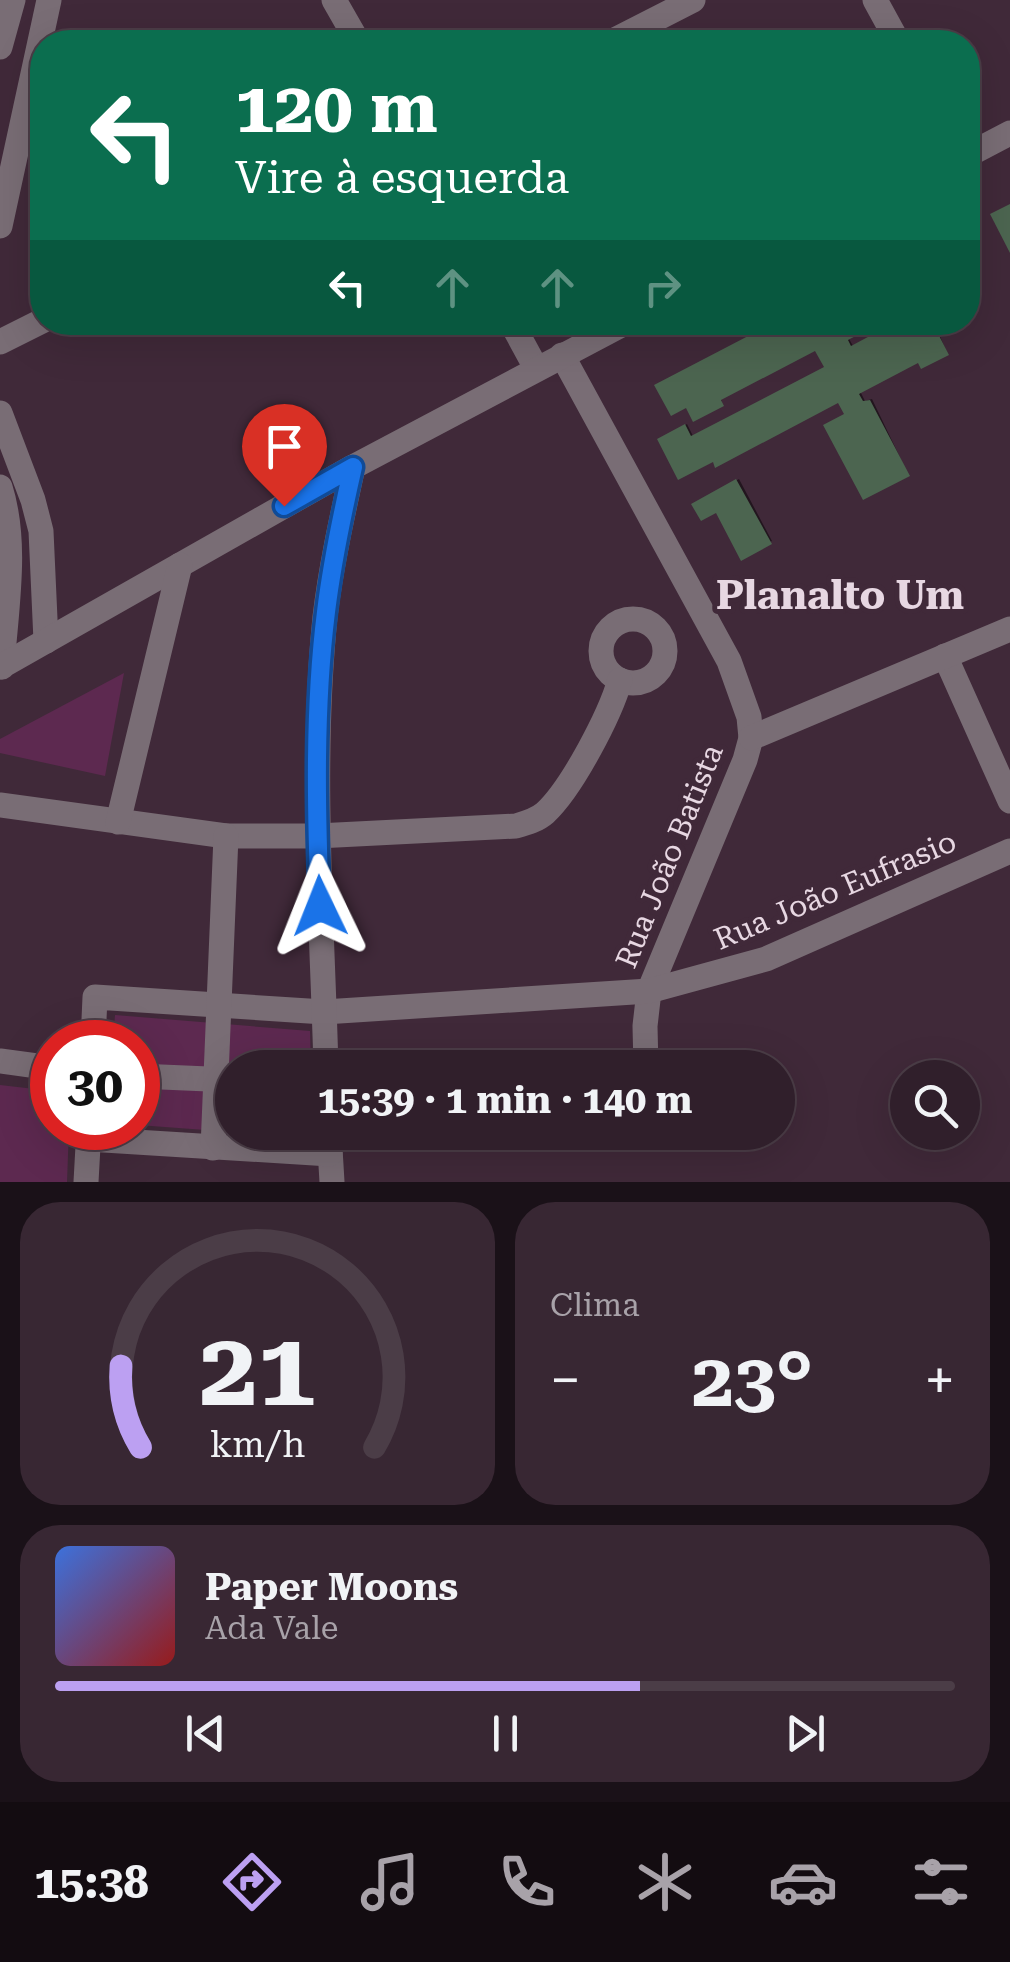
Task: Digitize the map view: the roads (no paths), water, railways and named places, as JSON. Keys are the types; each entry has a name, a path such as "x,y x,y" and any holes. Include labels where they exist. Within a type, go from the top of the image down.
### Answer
{"street":[{"path":"0,47 13,0"},
{"path":"42,30 49,0"},
{"path":"334,0 351,30"},
{"path":"635,30 694,0"},
{"path":"875,0 891,30"},
{"path":"0,226 30,88"},
{"path":"980,148 1010,133"},
{"path":"0,342 30,327"},
{"path":"518,335 536,368"},
{"path":"1,667 353,467 601,335"},
{"name":"Rua João Batista","path":"562,355 729,661 749,718 751,738 731,796 649,991 646,1050"},
{"path":"0,413 33,500 40,531 46,642"},
{"path":"325,1050 318,836 326,616 334,550 353,467"},
{"path":"0,487 10,560 1,667"},
{"path":"118,822 180,565"},
{"path":"751,738 1010,628"},
{"path":"944,656 1010,801"},
{"path":"0,805 226,836 503,828 542,816 572,780 620,680"},
{"path":"222,1050 218,1003 226,836"},
{"name":"Rua João Eufrasio","path":"94,1020 96,998 324,1012 649,991 766,959 1010,852"},
{"path":"0,1061 30,1065"},
{"path":"160,1077 215,1080"},
{"path":"160,1142 213,1148 215,1136"},
{"path":"86,1182 87,1150"},
{"path":"330,1150 332,1182"}],"district":[{"name":"Planalto Um","path":"840,595"}]}
